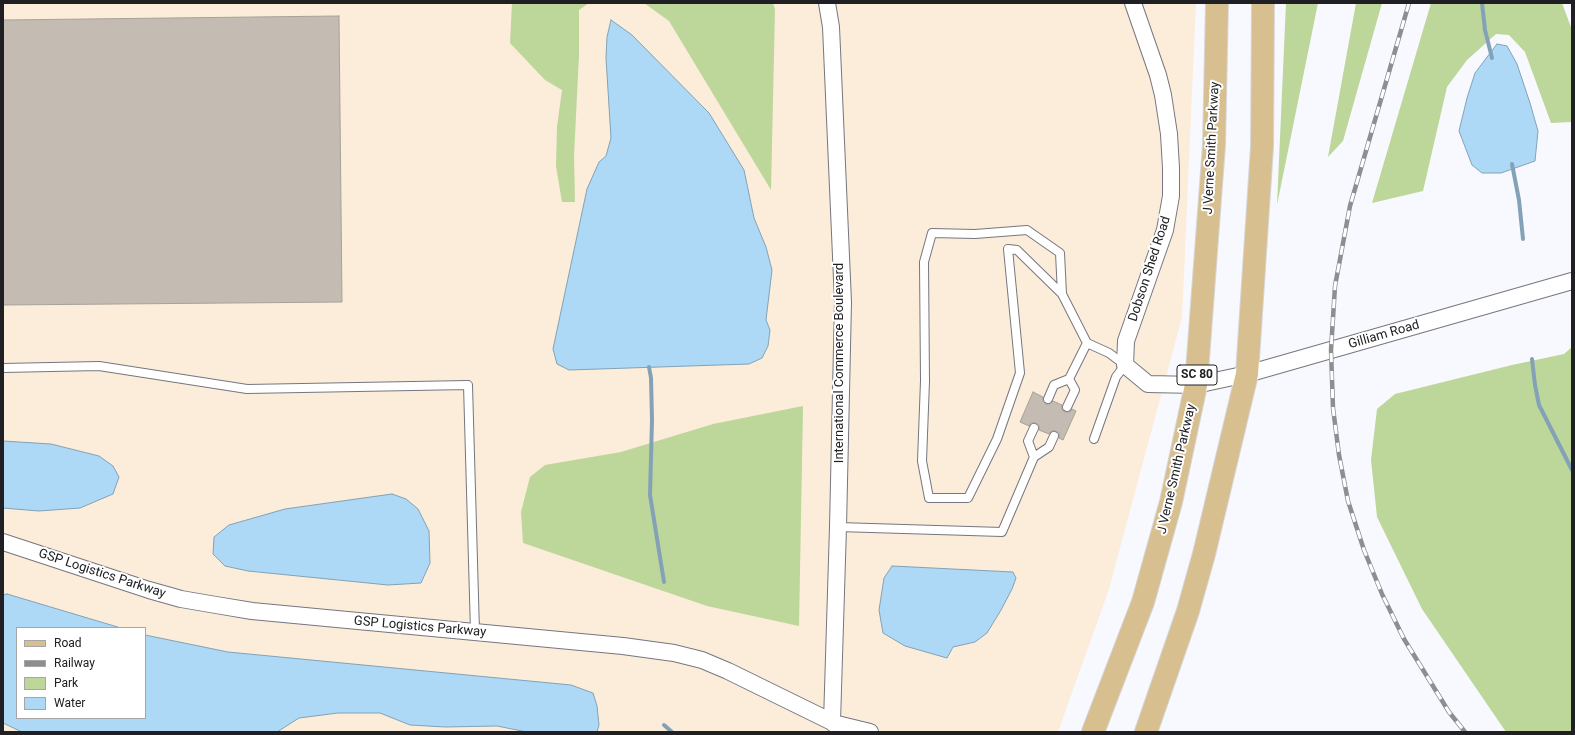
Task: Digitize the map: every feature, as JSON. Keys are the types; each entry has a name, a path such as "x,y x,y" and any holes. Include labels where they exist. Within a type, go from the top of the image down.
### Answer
{"main road":[{"name":"J Verne Smith Parkway","path":"1093,732 1143,602 1171,502 1196,385 1214,145 1217,3"},
{"path":"1146,732 1188,611 1204,554 1247,374 1262,148 1263,3"}],"street":[{"name":"International Commerce Boulevard","path":"827,3 831,27 843,302 838,527 838,727"},
{"name":"Dobson Shed Road","path":"1125,365 1126,341 1165,230 1170,196 1169,134 1163,95 1158,75 1133,3"},
{"name":"Gilliam Road","path":"1196,385 1247,374 1572,281"},
{"path":"1125,365 1148,384 1196,385"},
{"name":"GSP Logistics Parkway","path":"3,542 149,590 181,599 209,604 252,611 623,646 674,653 702,660 728,671 838,727 870,732"}],"lane":[{"path":"1062,294 1060,253 1027,230 975,234 932,233 924,262 925,381 922,461 929,498 968,498 997,439 1020,373 1008,249 1017,250 1062,294 1087,343 1110,353 1125,365 1116,377 1094,439"},
{"path":"1048,398 1054,385 1069,379 1087,343"},
{"path":"3,368 99,366 247,389 468,385 475,632"},
{"path":"1067,407 1075,390 1069,379"},
{"path":"1034,428 1028,442 1034,457"},
{"path":"838,527 1002,532 1034,457 1049,447 1054,436"}],"shaded area":[{"path":"3,3 1196,3 1182,317 1109,589 1058,732 3,732"}],"green space":[{"path":"512,3 589,3 579,10 579,55 574,156 575,202 562,202 556,166 557,127 562,90 545,80 510,43"},
{"path":"644,3 773,3 775,9 771,190 669,21"},
{"path":"1286,3 1318,3 1277,205"},
{"path":"1356,3 1382,3 1343,141 1328,157"},
{"path":"1431,3 1562,3 1572,30 1572,122 1551,123 1525,52 1509,35 1496,34 1467,60 1447,87 1423,191 1372,203"},
{"path":"1572,347 1572,732 1506,732 1422,609 1377,517 1371,460 1377,409 1395,394 1512,365 1564,354"},
{"path":"803,406 799,626 707,606 523,543 521,512 530,477 545,465 621,452 713,424"}],"water":[{"path":"611,20 632,35 709,113 744,170 754,218 766,247 772,270 766,320 770,330 768,346 762,358 749,364 569,370 557,364 553,349 587,189 599,162 606,156 611,138 606,58 607,37"},
{"path":"1497,44 1507,46 1517,64 1530,103 1538,131 1535,161 1501,173 1482,173 1472,165 1459,131 1475,73"},
{"path":"3,441 51,444 99,456 113,466 119,477 113,494 80,508 39,511 3,508"},
{"path":"392,494 406,499 418,509 429,531 430,563 421,583 388,585 248,571 225,566 213,554 214,537 229,525 285,509"},
{"path":"892,566 1013,572 1016,578 1001,610 987,633 975,642 953,647 947,658 905,646 883,633 879,610 884,578"},
{"path":"7,594 118,627 16,627 16,719 146,719 146,635 228,652 571,685 593,693 597,706 599,725 597,732 527,732 497,726 445,727 410,725 380,713 338,713 299,718 277,732 22,732 3,723 3,595"}],"building":[{"path":"339,16 342,302 3,305 3,20"},
{"path":"1033,392 1043,397 1046,404 1053,401 1062,405 1062,410 1065,412 1070,412 1072,409 1076,411 1063,440 1059,438 1059,433 1056,431 1051,431 1049,434 1039,430 1039,425 1036,423 1031,423 1029,426 1020,422"}],"waterway":[{"path":"1482,3 1485,30 1492,58"},
{"path":"1512,164 1519,200 1523,239"},
{"path":"1532,359 1539,405 1572,470"},
{"path":"649,367 651,378 652,420 650,495 664,582"},
{"path":"664,725 672,732"}],"railway":[{"path":"1409,3 1350,206 1335,286 1331,350 1333,408 1339,455 1348,501 1364,550 1382,594 1404,639 1449,712 1465,732"}]}
